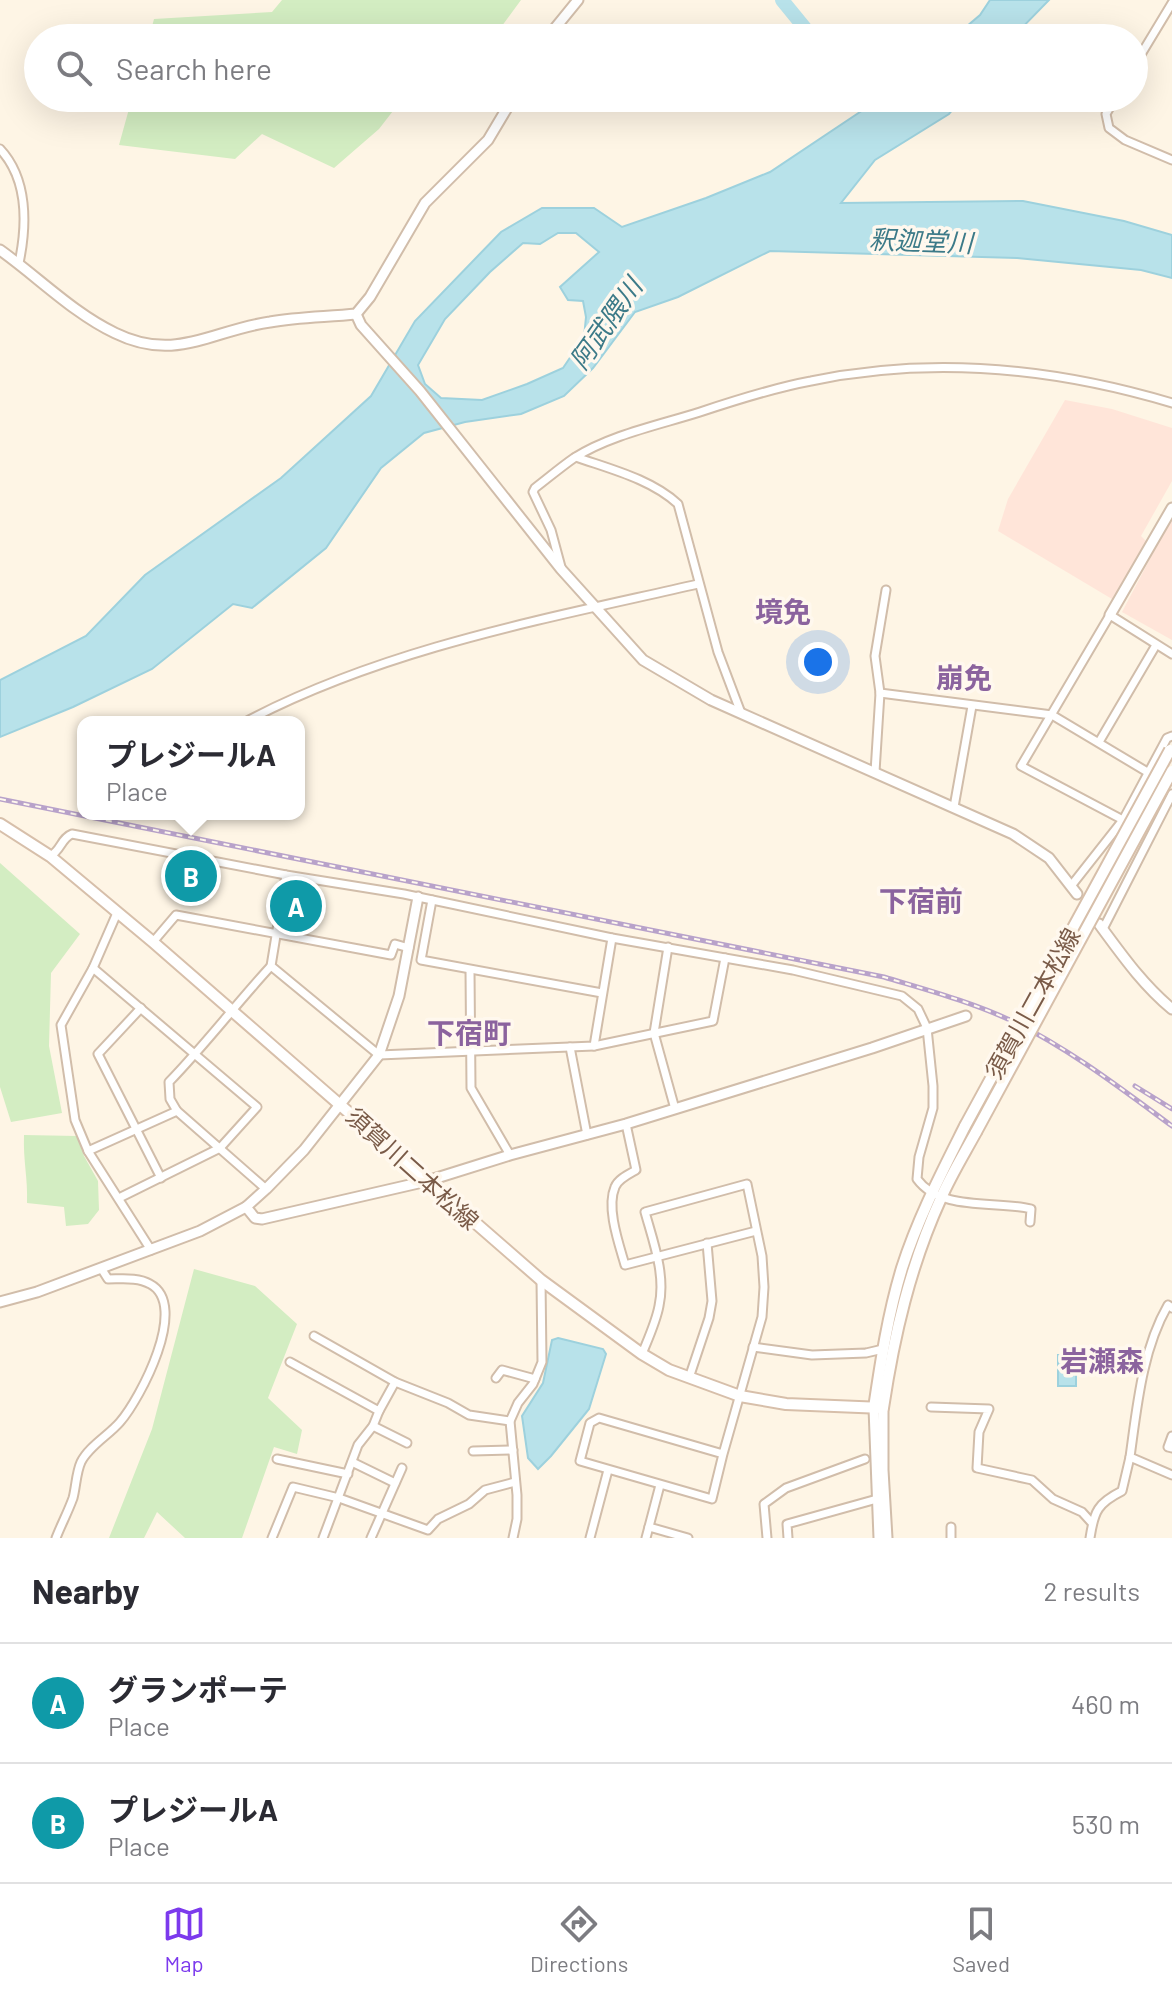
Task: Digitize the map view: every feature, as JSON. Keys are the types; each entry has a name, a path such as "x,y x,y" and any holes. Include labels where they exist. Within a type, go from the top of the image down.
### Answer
{"main road":[{"name":"須賀川二本松線","path":"879,1408 883,1349 903,1267 965,1126 1171,748"},
{"name":"須賀川二本松線","path":"879,1408 912,1270 936,1195 976,1132 1172,771"},
{"name":"須賀川二本松線","path":"0,824 50,856 153,942 541,1280 642,1354 689,1378 740,1396 786,1404 879,1408"}],"street":[{"path":"558,24 578,0"},
{"path":"1148,43 1172,3"},
{"path":"0,250 88,318 116,334 145,344 181,345 270,322 356,314 370,297 425,203 488,140 505,112"},
{"path":"1107,112 1109,128 1125,140 1172,160"},
{"path":"0,149 11,160 18,175 24,228 19,263"},
{"path":"356,314 361,325 420,391 561,569 643,660 683,685 741,713 1028,843 1049,858 1074,890 1123,820 1167,738 1172,736"},
{"path":"561,569 551,530 533,492 576,457 621,437 752,395 850,375 940,369 1026,371 1095,382 1172,403"},
{"path":"576,457 639,479 670,496 678,504 718,652 741,713"},
{"path":"1123,820 1021,766 1172,508"},
{"path":"259,716 378,664 595,607 698,584"},
{"path":"875,772 880,693 875,656 886,590"},
{"path":"1110,615 1172,654"},
{"path":"1099,742 1156,645"},
{"path":"880,693 1052,715 1149,773"},
{"path":"954,807 972,706"},
{"path":"1172,794 1101,926 1137,975 1172,1009"},
{"path":"50,856 58,852 67,836 72,834 819,975 902,996 918,1009 927,1028 933,1108 919,1157 917,1179 936,1195 961,1202 1031,1209 1030,1222"},
{"path":"266,1189 177,1111 170,1099 169,1082 271,966 286,875"},
{"path":"0,1302 37,1292 200,1231 246,1207 266,1189 304,1150 379,1055 399,996 418,897"},
{"path":"432,900 421,960 602,993"},
{"path":"117,913 93,968 61,1025 75,1120 88,1151 151,1250"},
{"path":"153,942 176,915 391,955 395,944 409,948"},
{"path":"594,1046 612,938"},
{"path":"668,947 654,1033 675,1109"},
{"path":"271,966 379,1055 594,1046 713,1021 725,958"},
{"path":"93,968 257,1107 220,1148 119,1198"},
{"path":"470,970 471,1088 510,1155"},
{"path":"141,1008 98,1054 161,1178"},
{"path":"246,1207 255,1218 262,1219 427,1181 675,1109 966,1016"},
{"path":"570,1047 587,1135"},
{"path":"88,1151 177,1111"},
{"path":"626,1124 636,1170 614,1187 613,1222 625,1265 756,1231"},
{"path":"642,1354 659,1307 661,1290 657,1258 645,1212 747,1184 762,1256 762,1317 712,1499 580,1461 590,1423 599,1418 723,1454"},
{"path":"689,1378 712,1301 707,1243"},
{"path":"56,1538 72,1500 82,1462 119,1424 148,1378 157,1356 166,1313 160,1293 152,1284 138,1279 108,1279 101,1268"},
{"path":"513,1538 517,1519 510,1421 542,1362 541,1280"},
{"path":"1090,1538 1092,1523 1101,1502 1122,1491 1138,1399 1158,1323 1168,1305 1172,1308"},
{"path":"314,1336 395,1382 448,1403 469,1415 510,1421"},
{"path":"753,1347 812,1355 866,1353 883,1349"},
{"path":"290,1362 379,1411"},
{"path":"496,1378 502,1370 535,1379"},
{"path":"323,1538 358,1445 373,1426 395,1382"},
{"path":"931,1407 989,1409 979,1432 977,1468 1032,1480 1053,1499 1082,1512 1092,1523"},
{"path":"879,1408 879,1538"},
{"path":"879,1408 887,1538"},
{"path":"373,1426 407,1443"},
{"path":"1172,1436 1168,1447 1172,1448"},
{"path":"473,1451 513,1450"},
{"path":"1130,1457 1172,1475"},
{"path":"277,1459 348,1474"},
{"path":"767,1538 764,1504 786,1488 865,1459"},
{"path":"352,1462 395,1483"},
{"path":"371,1538 402,1468"},
{"path":"590,1538 608,1470"},
{"path":"272,1538 293,1487 339,1498 428,1530 438,1519 469,1504 485,1490 515,1482"},
{"path":"646,1538 660,1485"},
{"path":"788,1538 787,1524 877,1499"},
{"path":"649,1527 688,1538"},
{"path":"951,1527 951,1538"}],"shaded area":[{"path":"1065,400 1112,409 1172,428 1172,481 1141,536 1146,541 1112,599 998,531 1008,499"},
{"path":"1172,517 1172,640 1122,612"}],"green space":[{"path":"282,0 521,0 503,24 153,24 154,19 272,12"},
{"path":"128,112 392,112 379,129 334,168 262,134 235,159 119,145"},
{"path":"0,863 80,934 51,973 49,1046 62,1113 11,1122 0,1087"},
{"path":"24,1135 77,1136 98,1181 99,1210 88,1224 66,1226 64,1207 27,1203"},
{"path":"194,1269 255,1286 297,1324 268,1398 302,1430 297,1454 274,1447 242,1538 185,1538 157,1512 144,1538 109,1538 152,1429"}],"water":[{"path":"990,0 1049,0 1026,24 969,24"},
{"path":"860,112 951,112 875,160 841,203 1023,201 1124,221 1172,235 1172,278 1141,270 1017,258 770,251 678,297 635,312 593,368 564,396 521,414 465,422 424,433 381,468 326,548 252,608 233,604 152,669 73,707 0,737 0,680 86,636 145,575 281,478 371,396 415,321 501,232 542,208 594,208 622,227 770,172","holes":["558,233 576,233 599,252 560,287 568,300 583,301 586,317 584,337 563,368 482,400 441,398 425,384 418,365 445,319 523,243 540,244"]},
{"path":"558,1338 603,1349 606,1354 589,1409 538,1469 528,1458 522,1416 543,1383 552,1340"},
{"path":"1058,1355 1076,1356 1076,1386 1058,1386"}],"waterway":[{"path":"782,0 802,24"}],"railway":[{"path":"0,799 77,815"},
{"path":"104,820 884,977 1012,1021 1053,1043 1172,1126"},
{"path":"1135,1086 1172,1109"}],"place":[{"name":"プレジールA","path":"191,876"},
{"name":"グランポーテ","path":"296,906"}],"district":[{"name":"境免","path":"783,611"},
{"name":"崩免","path":"964,677"},
{"name":"下宿前","path":"921,900"},
{"name":"下宿町","path":"469,1032"},
{"name":"岩瀬森","path":"1102,1360"}],"water label":[{"name":"釈迦堂川","path":"921,240"},
{"name":"阿武隈川","path":"605,323"}]}
